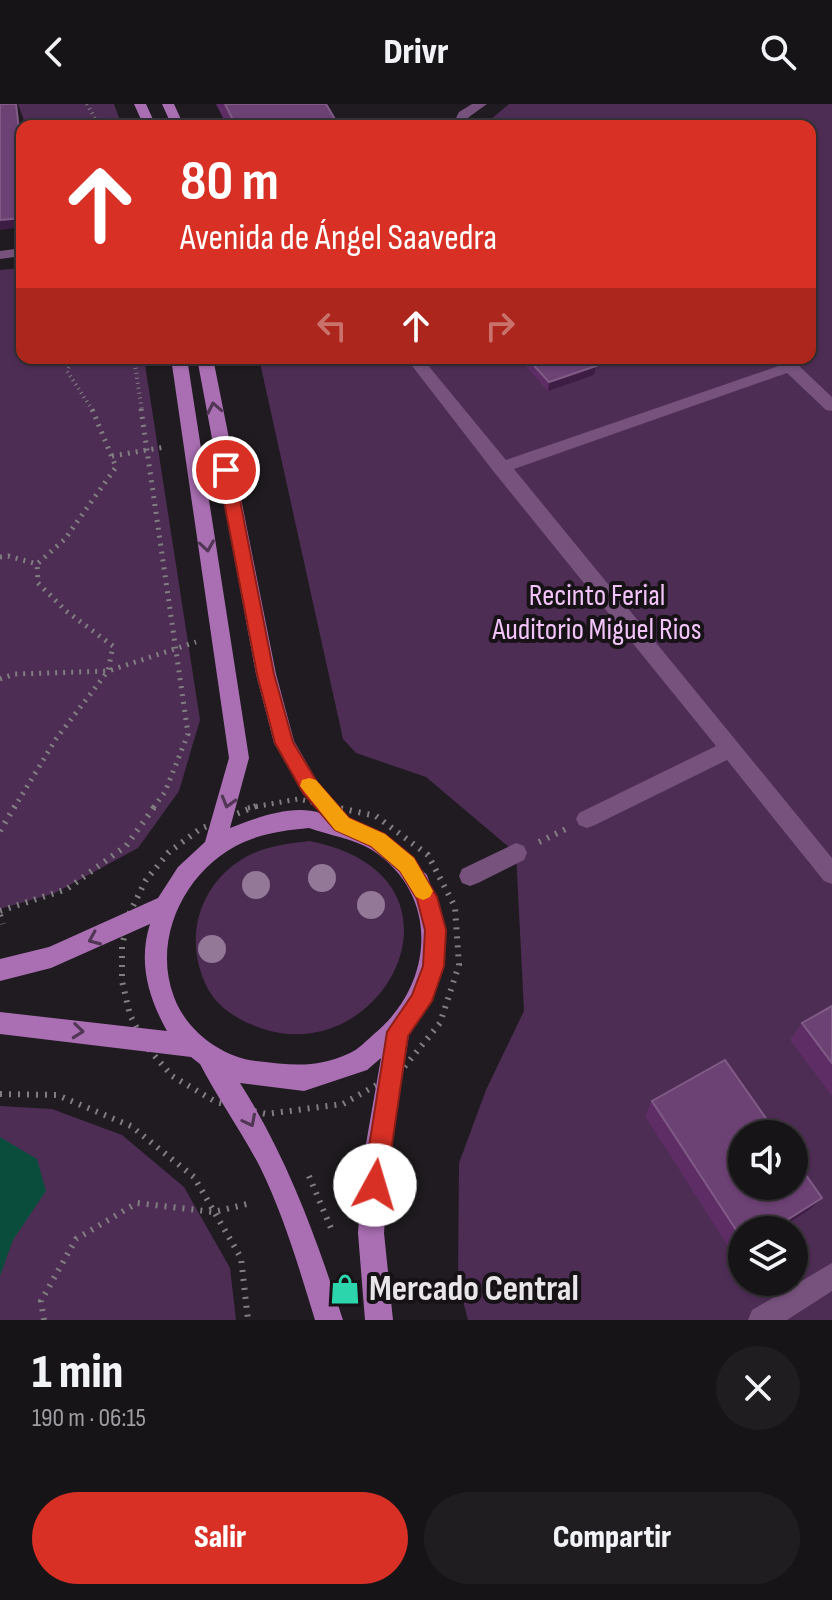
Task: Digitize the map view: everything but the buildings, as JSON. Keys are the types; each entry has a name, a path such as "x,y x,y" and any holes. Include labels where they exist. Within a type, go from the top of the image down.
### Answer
{"street":[{"path":"461,120 481,104"},
{"path":"180,364 239,758 214,847"},
{"path":"206,364 266,674 284,743 310,787 342,824"},
{"path":"419,364 832,874"},
{"path":"500,468 790,367 832,406"},
{"path":"587,819 730,749"},
{"path":"0,1023 139,1037 202,1051 238,1070 271,1078 306,1077 340,1069 371,1053 398,1032 421,1001 434,966 435,930 427,897 407,864 378,840 342,824 309,819 276,822 244,831 214,847 194,864 165,906 158,926 154,969 162,997 175,1024 202,1051 245,1111 300,1228 329,1320"},
{"path":"470,876 516,853"},
{"path":"0,970 51,957 165,906"},
{"path":"379,1320 371,1233 376,1161 398,1032"},
{"path":"762,1320 832,1276"}],"path":[{"path":"37,564 65,539 116,467 99,421 67,371 70,364"},
{"path":"3,924 0,913 67,889 126,846 165,792 188,734 135,364"},
{"path":"112,456 165,447"},
{"path":"0,557 8,556 37,564"},
{"path":"0,831 56,739 108,671 113,646 66,611 38,583 37,564"},
{"path":"0,679 15,674 108,671 196,642"},
{"path":"274,801 323,801 360,809 384,820 411,838 433,862 457,909 462,934 462,961 455,994 441,1025 427,1045 390,1080 358,1098 322,1110 290,1114 245,1111 205,1098 180,1082 157,1062 139,1037 121,987 121,947 126,924 143,886 163,860 198,830 224,816 274,801"},
{"path":"516,853 587,819"},
{"path":"0,1094 57,1095 131,1126 194,1177 241,1258 248,1320"},
{"path":"44,1320 41,1301 76,1239 137,1203 214,1212 247,1204"}],"green space":[{"path":"18,104 114,104 120,120 24,120"},
{"name":"Recinto Ferial Auditorio Miguel Rios","path":"509,104 832,104 832,1320 468,1320 458,1282 459,1163 486,1090 524,1011 516,853 426,777 356,753 343,739 260,364 816,364 816,120 490,120"},
{"path":"16,269 16,364 145,364 200,720 179,791 138,848 55,893 0,909 0,270"},
{"path":"309,841 363,861 393,891 404,927 397,964 377,997 345,1022 305,1034 260,1028 230,1013 208,989 196,953 199,916 215,884 244,858 268,848"},
{"path":"0,1106 52,1109 122,1135 184,1187 230,1268 236,1320 0,1320"}],"shaded area":[{"path":"0,1137 37,1159 46,1191 13,1240 0,1276"}],"slow traffic":[{"path":"309,786 342,824 378,840 407,864 423,891"}],"place":[{"name":"Mercado Central","path":"345,1289"}],"route":[{"path":"226,470 266,674 284,743 310,787 342,824 378,840 407,864 427,897 435,930 434,966 421,1001 398,1032 376,1161 375,1185"}]}
